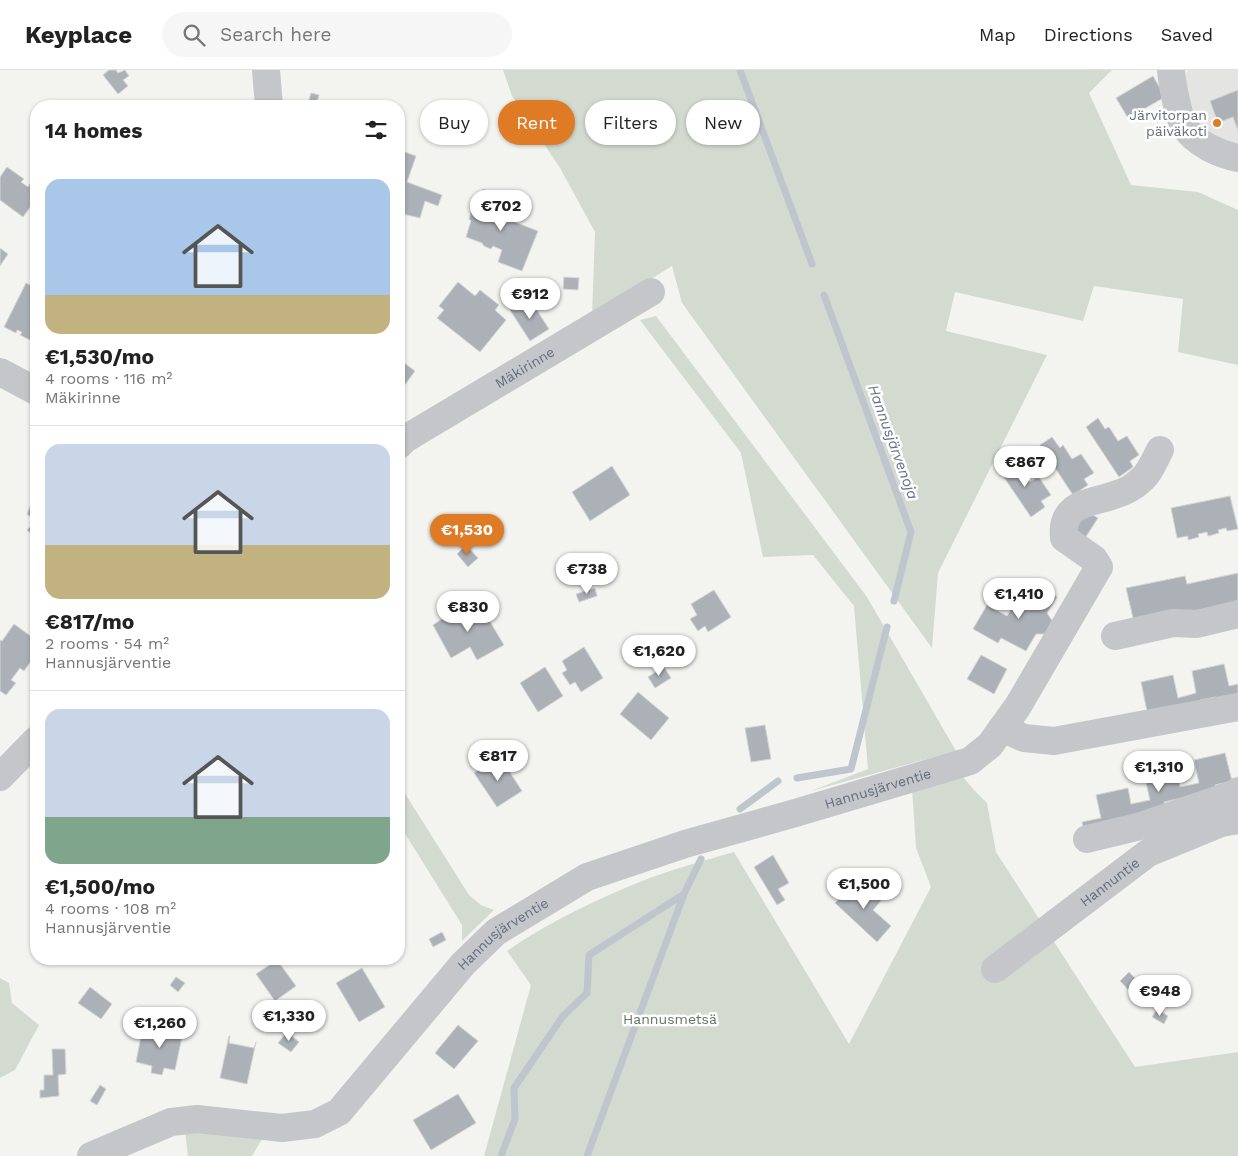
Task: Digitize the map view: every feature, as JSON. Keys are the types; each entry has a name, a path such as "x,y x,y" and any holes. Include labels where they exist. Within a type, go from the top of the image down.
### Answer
{"street":[{"path":"266,70 268,100"},
{"path":"1170,70 1184,126 1203,144 1228,156 1238,158"},
{"name":"Mäkirinne","path":"405,439 651,292"},
{"path":"0,372 30,388"},
{"path":"1160,450 1142,480 1119,494 1082,504 1069,512 1063,527 1064,538 1094,558 1099,567 1018,706 1002,728 1024,738 1054,741 1238,707"},
{"path":"1115,636 1173,622 1197,624 1238,614"},
{"name":"Hannusjärventie","path":"91,1156 171,1122 196,1119 282,1128 315,1124 339,1112 463,964 496,932 586,877 685,844 970,761 990,745 1002,728"},
{"path":"0,777 30,746"},
{"path":"1087,839 1141,826 1238,791"},
{"name":"Hannuntie","path":"995,969 1148,853 1221,823 1238,820"}],"shaded area":[{"name":"Järvitorpan päiväkoti","path":"1188,70 1238,70 1238,151 1203,136 1181,87"}],"green space":[{"path":"503,70 1112,70 1089,93 1131,185 1198,192 1238,210 1238,365 1178,352 1183,299 1094,286 1083,321 955,292 946,331 1047,355 938,573 932,648 682,303 672,266 592,316 595,232 560,168 545,145 575,145 575,100 515,100"},
{"path":"656,316 867,597 956,751 811,791 868,769 854,606 813,555 763,557 741,453 640,320"},
{"name":"Hannusmetsä","path":"958,771 987,803 996,852 1135,1067 1238,1052 1238,1156 484,1156 531,985 507,951 556,921 607,896 688,865 734,852 849,1044 931,887 916,848 912,788"},
{"path":"405,794 469,895 481,905 494,910 462,941 462,925 405,834"},
{"path":"0,978 9,983 12,1003 39,1025 15,1070 0,1078"},
{"path":"185,1131 262,1139 252,1156 188,1156"}],"building":[{"path":"109,70 116,70 118,73 125,70 129,76 123,80 128,86 118,94 103,75"},
{"path":"1153,76 1165,97 1128,118 1116,98"},
{"path":"1238,90 1238,131 1233,117 1218,123 1210,101"},
{"path":"311,93 319,95 318,100 309,100"},
{"path":"405,152 416,156 407,182 442,195 438,206 425,201 420,218 405,214"},
{"path":"7,167 24,179 21,182 28,187 30,184 30,207 23,217 0,200 0,177"},
{"path":"483,189 505,200 499,216 538,231 522,271 498,262 502,250 493,246 491,249 482,243 466,237 473,207 476,208"},
{"path":"0,248 8,254 0,266"},
{"path":"564,277 579,278 578,290 563,289"},
{"path":"458,282 475,296 480,290 499,305 495,310 506,320 480,352 437,318 444,310 439,306"},
{"path":"26,283 30,285 30,340 20,335 22,332 17,330 16,333 4,327"},
{"path":"529,298 549,329 530,341 510,310"},
{"path":"405,364 415,371 405,385"},
{"path":"1098,418 1105,429 1109,427 1118,441 1127,436 1139,455 1130,461 1133,467 1119,477 1086,427"},
{"path":"1052,437 1060,448 1063,445 1072,459 1081,454 1094,473 1084,479 1088,485 1073,495 1040,445"},
{"path":"1010,459 1017,470 1020,468 1030,482 1038,476 1051,495 1041,501 1045,507 1031,517 997,467"},
{"path":"612,466 630,495 590,521 572,492"},
{"path":"1230,496 1238,529 1227,531 1226,528 1218,530 1219,533 1208,536 1207,532 1198,534 1199,537 1188,540 1188,536 1177,538 1171,508"},
{"path":"30,506 30,517 27,514"},
{"path":"1086,511 1098,518 1085,538 1074,531"},
{"path":"466,545 478,558 468,567 457,554"},
{"path":"1238,573 1238,608 1193,618 1191,610 1134,622 1126,588 1185,576 1187,584"},
{"path":"1038,586 1057,597 1047,613 1053,622 1045,634 1036,634 1026,651 1001,638 998,643 973,629 987,605 1007,616 1018,597 1029,603"},
{"path":"595,588 597,596 579,602 576,594"},
{"path":"714,590 731,617 708,632 705,626 698,631 690,619 697,615 691,604"},
{"path":"473,601 482,617 486,615 504,645 477,660 470,647 451,658 433,625 445,617 448,621 453,618 450,614"},
{"path":"14,624 30,636 30,662 24,671 20,668 11,680 16,683 6,695 0,691 0,640 2,641"},
{"path":"584,647 603,678 581,692 575,682 570,685 562,673 567,670 562,661"},
{"path":"981,655 1007,669 994,694 967,679"},
{"path":"1224,664 1229,686 1238,684 1238,697 1217,701 1216,697 1200,700 1201,705 1147,711 1141,682 1173,675 1178,698 1196,693 1192,671"},
{"path":"545,667 563,696 538,712 520,683"},
{"path":"664,667 671,678 655,688 648,677"},
{"path":"638,692 669,718 651,740 620,714"},
{"path":"765,725 771,759 751,762 745,728"},
{"path":"1225,753 1232,781 1215,785 1216,790 1164,802 1166,808 1084,833 1082,822 1101,818 1096,795 1128,788 1131,804 1150,800 1145,778 1177,771 1180,787 1199,783 1194,760"},
{"path":"500,757 522,791 497,807 474,773"},
{"path":"773,855 789,883 778,889 785,900 777,905 754,867"},
{"path":"854,882 869,896 876,888 885,896 873,910 891,926 877,942 835,903"},
{"path":"442,932 446,940 433,947 429,939"},
{"path":"270,965 281,965 296,986 275,1001 256,974"},
{"path":"362,968 385,1007 359,1022 336,983"},
{"path":"1129,972 1147,991 1138,1000 1120,981"},
{"path":"176,977 185,983 178,992 170,985"},
{"path":"90,987 112,1004 101,1019 78,1003"},
{"path":"1157,1009 1168,1016 1164,1024 1152,1017"},
{"path":"458,1025 478,1041 454,1069 435,1053"},
{"path":"155,1027 183,1032 175,1070 164,1068 162,1075 151,1073 152,1066 136,1062 142,1031 154,1033"},
{"path":"287,1032 299,1042 291,1052 278,1043"},
{"path":"229,1036 229,1043 254,1048 256,1042 247,1084 220,1078"},
{"path":"52,1049 65,1049 66,1074 58,1075 59,1096 40,1098 40,1090 44,1090 44,1075 53,1075"},
{"path":"100,1085 106,1089 97,1105 90,1101"},
{"path":"458,1094 476,1123 431,1150 413,1120"}],"waterway":[{"name":"Hannusjärvenoja","path":"740,70 812,264"},
{"name":"Hannusjärvenoja","path":"824,295 911,532 894,601"},
{"name":"Hannusjärvenoja","path":"797,778 851,769 887,627"},
{"name":"Hannusjärvenoja","path":"740,809 778,781"},
{"name":"Hannusjärvenoja","path":"501,1156 515,1119 514,1088 563,1016 587,993 589,955 684,894 701,859"},
{"path":"587,1156 684,894"}],"place":[{"name":"Järvitorpan päiväkoti","path":"1217,123"}]}
